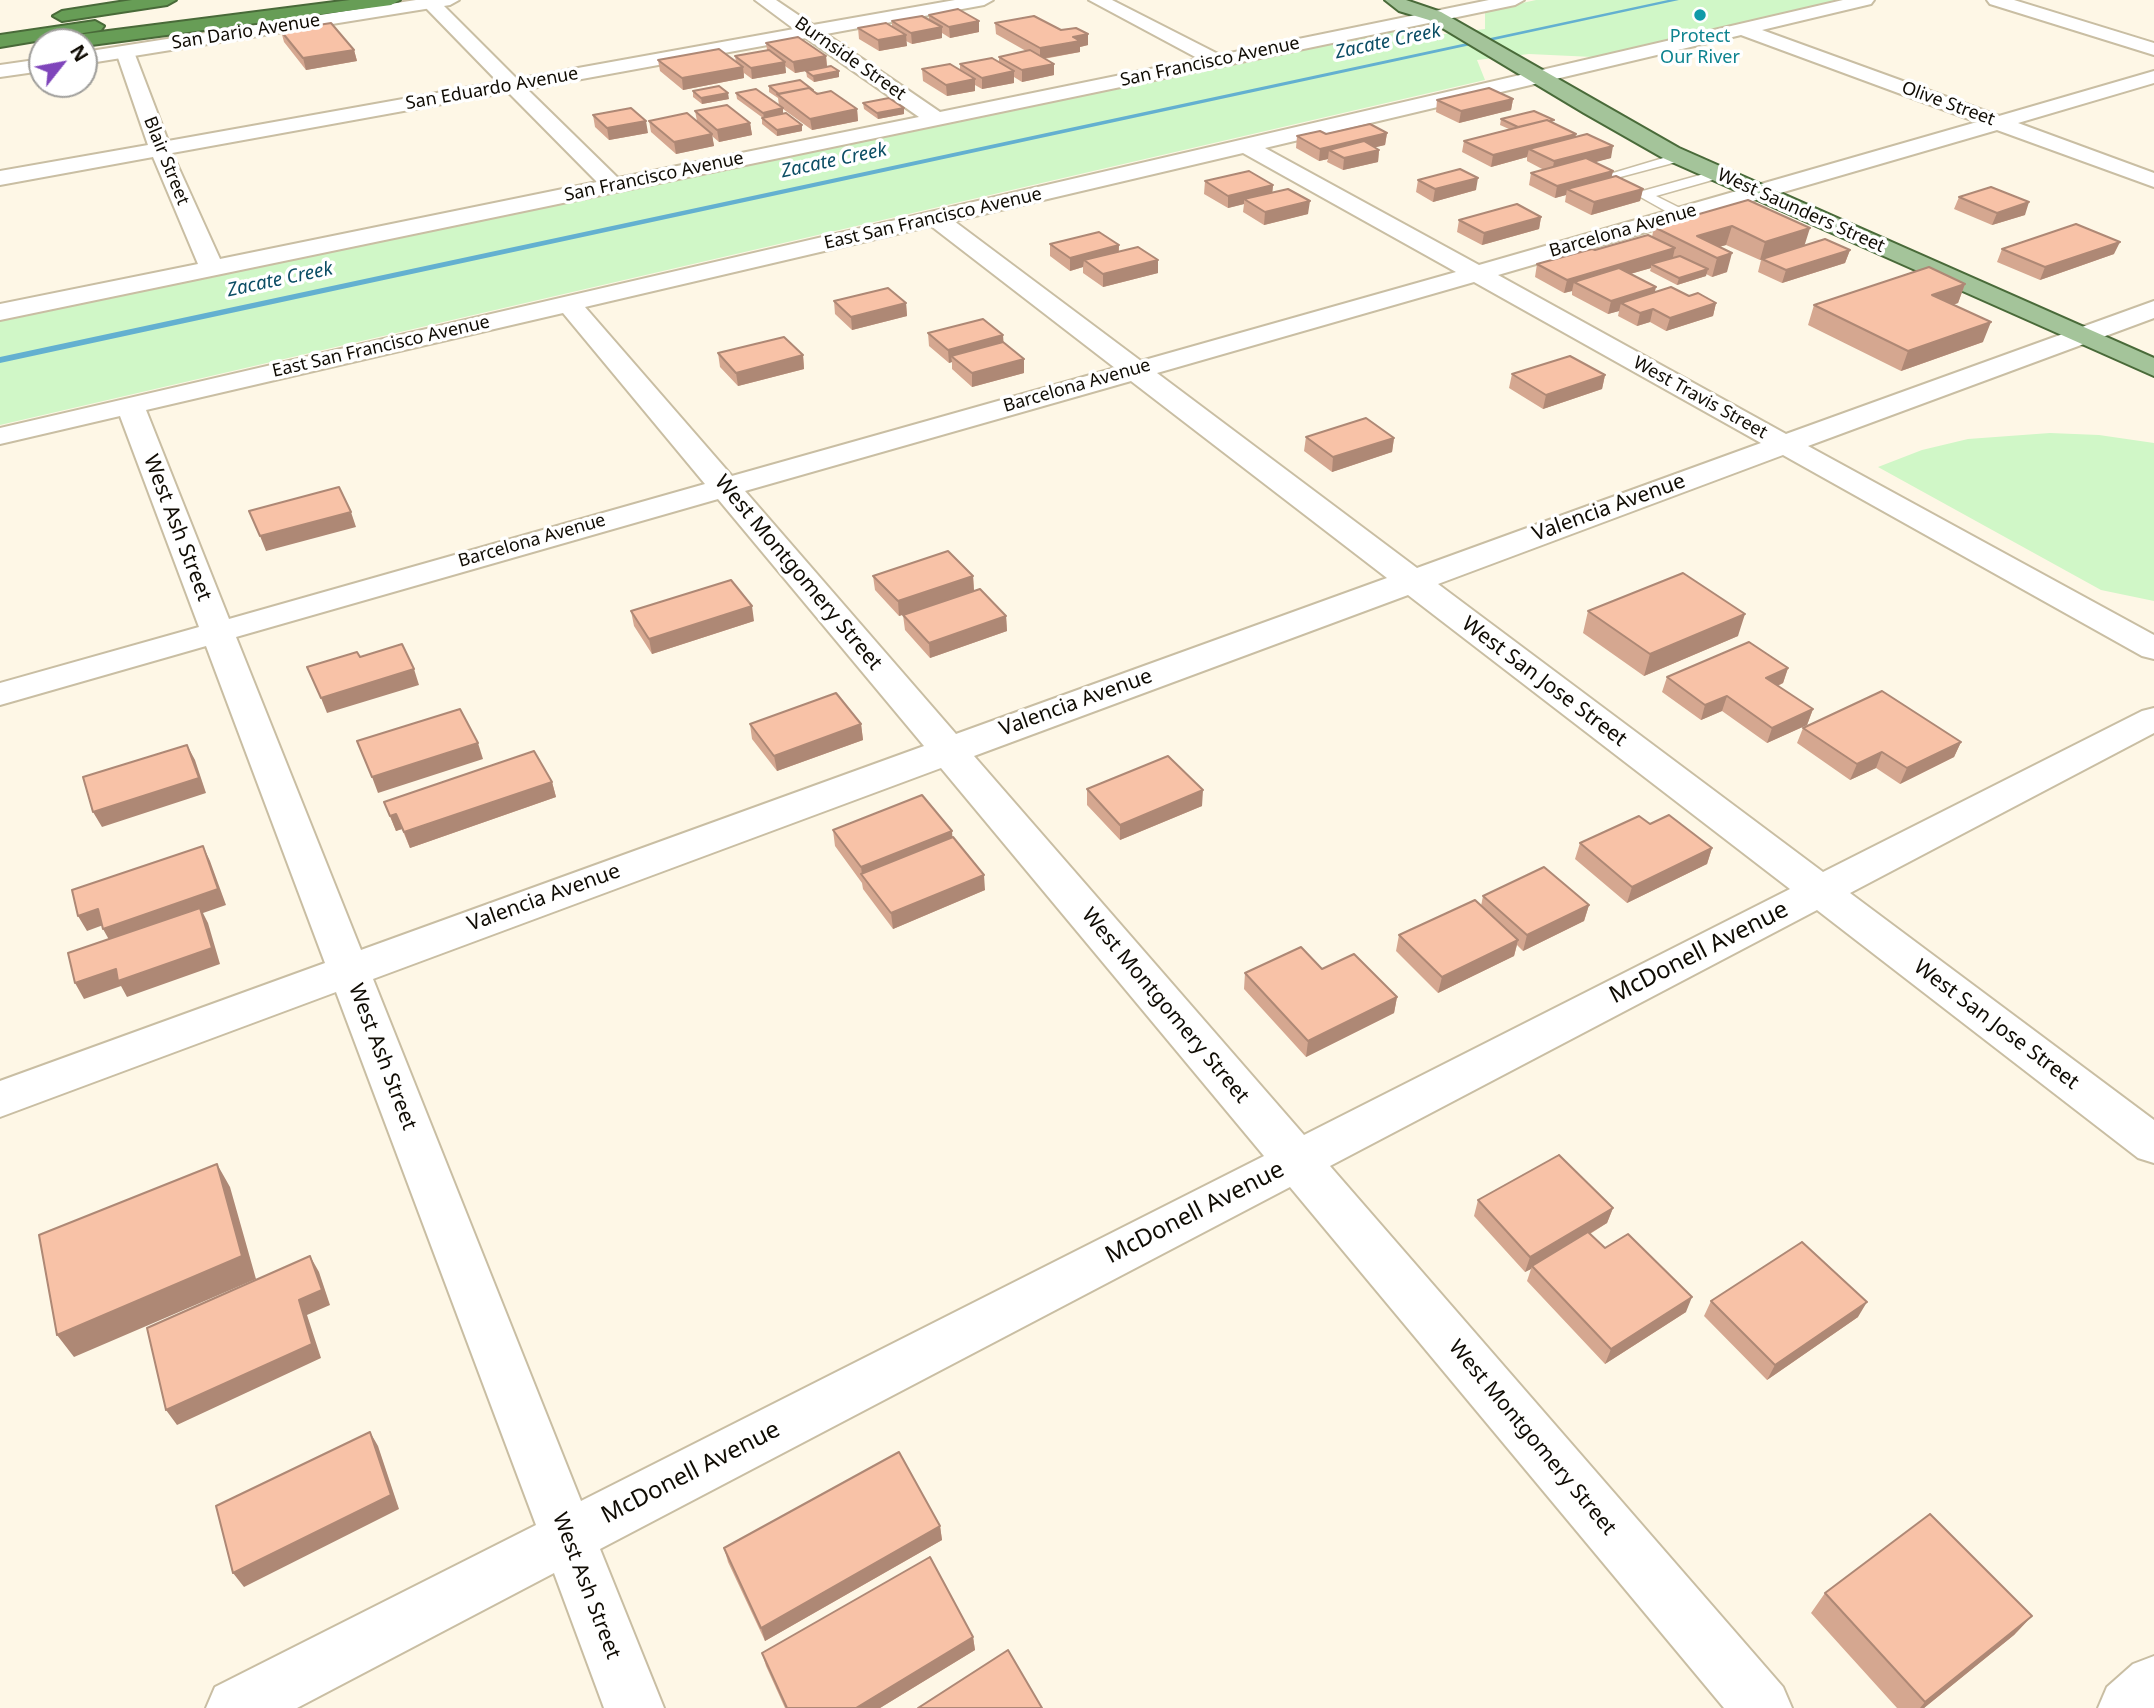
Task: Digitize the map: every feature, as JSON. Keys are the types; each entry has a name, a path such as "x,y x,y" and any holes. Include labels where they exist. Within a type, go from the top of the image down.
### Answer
{"highway":[{"path":"21,22 149,0"},
{"path":"0,25 167,0"},
{"path":"0,41 270,0"},
{"path":"98,38 391,0"},
{"path":"0,51 28,48"}],"main road":[{"path":"1394,0 1405,7 1434,16"},
{"path":"1419,0 1434,16"},
{"name":"West Saunders Street","path":"1434,16 1680,157 2154,368"}],"street":[{"name":"Burnside Street","path":"764,0 936,118"},
{"name":"San Eduardo Avenue","path":"0,178 984,0"},
{"path":"1098,0 1217,61"},
{"name":"San Francisco Avenue","path":"0,312 1434,16 1481,3 1515,0"},
{"name":"East San Francisco Avenue","path":"0,436 1865,0"},
{"path":"1996,0 2154,50"},
{"path":"440,1 513,85 612,185"},
{"name":"San Dario Avenue","path":"98,56 440,1"},
{"name":"Olive Street","path":"1742,29 2154,180"},
{"name":"Blair Street","path":"125,51 160,149 212,268"},
{"path":"0,71 28,67"},
{"name":"Barcelona Avenue","path":"0,694 1683,215 2154,77"},
{"name":"West Travis Street","path":"1246,146 2154,649"},
{"name":"West San Jose Street","path":"935,218 2154,1145"},
{"name":"West Montgomery Street","path":"568,303 1762,1708"},
{"name":"Valencia Avenue","path":"0,1099 1410,580 2084,337 2154,309"},
{"name":"West Ash Street","path":"130,406 634,1708"},
{"name":"McDonell Avenue","path":"236,1708 2154,719"},
{"path":"2128,1708 2154,1685"}],"lane":[{"path":"1609,176 1680,157"},
{"path":"1683,215 1643,195 1718,174"}],"green space":[{"path":"1536,0 1837,0 1593,57 1529,54 1477,60 1485,80 0,425 0,320 1390,32 1436,35 1485,29 1485,11"},
{"path":"2050,433 2099,435 2154,443 2154,601 2101,590 1878,467 1922,450 1968,439"}],"building":[{"path":"958,9 979,21 949,27 929,15"},
{"path":"922,16 942,27 911,33 892,21"},
{"path":"1034,16 1061,30 1076,28 1088,34 1073,37 1080,41 1040,48 995,23"},
{"path":"331,23 354,50 303,58 281,31"},
{"path":"886,23 906,35 878,40 858,28"},
{"path":"798,37 826,56 793,62 766,43"},
{"path":"719,49 743,67 682,78 658,60"},
{"path":"769,50 785,62 751,68 735,56"},
{"path":"1030,50 1054,64 1022,70 999,57"},
{"path":"992,58 1014,71 982,78 960,64"},
{"path":"950,64 975,79 946,85 922,69"},
{"path":"831,66 839,71 813,76 806,71"},
{"path":"800,80 813,90 809,88 779,94 769,86"},
{"path":"719,86 728,93 701,98 693,91"},
{"path":"809,88 817,94 831,91 857,109 810,119 777,94"},
{"path":"1489,88 1513,99 1461,111 1437,100"},
{"path":"756,89 783,108 763,113 736,93"},
{"path":"889,98 904,108 877,113 863,103"},
{"path":"727,105 750,123 717,130 695,111"},
{"path":"631,108 646,121 607,128 593,115"},
{"path":"1534,111 1554,120 1518,127 1501,119"},
{"path":"687,113 712,134 674,142 649,121"},
{"path":"786,113 802,125 777,130 762,118"},
{"path":"1547,120 1576,134 1493,155 1464,141"},
{"path":"1370,124 1387,133 1320,149 1297,136 1320,131 1326,134"},
{"path":"1587,134 1613,146 1554,161 1529,149"},
{"path":"1364,141 1379,150 1344,158 1329,150"},
{"path":"1586,158 1613,171 1557,186 1531,173"},
{"path":"1460,169 1478,178 1435,189 1418,180"},
{"path":"1249,171 1273,185 1228,196 1205,181"},
{"path":"1616,176 1643,189 1594,202 1567,189"},
{"path":"1991,187 2029,202 1997,213 1959,197"},
{"path":"1288,189 1310,201 1265,212 1244,199"},
{"path":"1748,200 1810,228 1765,242 1732,226 1697,236 1732,253 1717,258 1654,227"},
{"path":"1517,204 1541,217 1484,233 1459,220"},
{"path":"2076,224 2120,242 2045,267 2002,249"},
{"path":"1099,232 1119,245 1070,258 1050,244"},
{"path":"1648,235 1675,248 1567,280 1537,264 1595,250"},
{"path":"1825,239 1850,250 1786,270 1762,259"},
{"path":"1138,247 1158,260 1103,274 1084,260"},
{"path":"1680,256 1708,269 1679,278 1651,264"},
{"path":"1929,267 1965,284 1932,295 1991,322 1908,351 1814,305"},
{"path":"1619,268 1656,287 1611,301 1574,282"},
{"path":"1671,287 1689,296 1698,293 1716,303 1670,318 1653,309 1640,313 1621,303"},
{"path":"888,288 906,303 851,317 834,301"},
{"path":"983,319 1003,335 948,350 928,333"},
{"path":"784,337 803,355 736,373 718,353"},
{"path":"1003,342 1024,359 972,373 951,356"},
{"path":"1570,356 1605,375 1546,395 1512,374"},
{"path":"1366,418 1394,438 1333,457 1306,437"},
{"path":"339,487 351,512 260,536 249,511"},
{"path":"948,551 973,576 898,601 873,576"},
{"path":"1683,573 1745,614 1650,654 1588,611"},
{"path":"731,580 752,606 649,639 631,611"},
{"path":"980,589 1006,616 929,643 903,615"},
{"path":"1749,642 1788,668 1766,678 1813,709 1772,728 1727,696 1705,705 1667,677"},
{"path":"402,644 414,669 321,698 307,667 357,652 360,657"},
{"path":"1882,691 1961,742 1907,768 1882,752 1857,764 1803,728"},
{"path":"836,693 861,724 774,756 750,724"},
{"path":"460,709 478,743 372,777 357,741"},
{"path":"187,745 199,778 93,812 83,777"},
{"path":"534,751 552,782 404,832 396,814 390,816 384,802"},
{"path":"1168,756 1203,790 1120,825 1087,789"},
{"path":"922,795 952,831 861,867 833,830"},
{"path":"1669,815 1712,848 1632,887 1580,843 1639,816 1650,824"},
{"path":"953,837 984,875 891,913 861,874"},
{"path":"203,846 218,889 103,929 98,909 78,916 72,890"},
{"path":"1544,867 1589,905 1527,935 1483,896"},
{"path":"1475,900 1518,940 1442,977 1399,935"},
{"path":"200,908 212,948 118,981 116,969 75,983 68,953"},
{"path":"1301,947 1322,969 1354,954 1397,997 1308,1041 1245,973"},
{"path":"1559,1155 1613,1208 1530,1257 1478,1200"},
{"path":"217,1164 242,1256 57,1335 39,1235"},
{"path":"1588,1232 1605,1248 1628,1234 1692,1297 1611,1349 1532,1266"},
{"path":"1802,1242 1867,1302 1775,1365 1711,1301"},
{"path":"310,1256 322,1290 299,1300 312,1344 166,1410 147,1328"},
{"path":"370,1432 391,1495 233,1573 216,1506"},
{"path":"899,1452 940,1526 761,1628 724,1548"},
{"path":"1930,1514 2032,1616 1925,1702 1825,1593"},
{"path":"930,1557 973,1637 856,1708 787,1708 762,1653"},
{"path":"1008,1650 1042,1708 918,1708"}],"waterway":[{"name":"Zacate Creek","path":"0,360 1676,0"}],"place":[{"name":"Protect Our River","path":"1700,15"}]}
